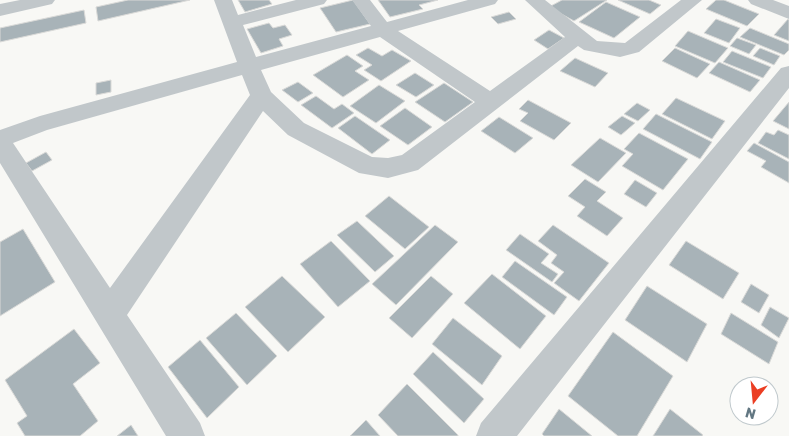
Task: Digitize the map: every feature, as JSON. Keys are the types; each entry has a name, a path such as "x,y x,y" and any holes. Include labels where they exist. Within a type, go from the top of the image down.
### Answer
{"street":[{"path":"0,10 46,0"},
{"path":"223,0 261,96 296,129 368,166 388,168 409,163 576,37"},
{"path":"233,22 318,0"},
{"path":"361,0 383,30 490,101"},
{"path":"0,138 40,124 489,0"},
{"path":"534,0 576,37 592,46 620,51 632,48 693,0"},
{"path":"757,0 789,13"},
{"path":"494,436 789,73"},
{"path":"109,315 261,96"},
{"path":"0,144 186,436"}],"building":[{"path":"128,0 190,0 98,21 96,7"},
{"path":"238,0 269,0 272,4 245,12"},
{"path":"353,0 370,24 336,32 320,8"},
{"path":"378,0 438,0 419,5 423,9 390,17"},
{"path":"562,0 607,0 574,21 549,7"},
{"path":"618,0 649,0 661,5 650,14"},
{"path":"716,0 724,0 759,14 747,26 706,9"},
{"path":"606,2 640,17 614,38 579,22"},
{"path":"84,10 86,23 0,42 0,28"},
{"path":"509,12 516,19 498,24 491,17"},
{"path":"716,19 740,28 729,43 704,33"},
{"path":"789,20 789,41 774,35"},
{"path":"269,23 273,28 285,25 292,35 279,39 283,46 261,53 247,29"},
{"path":"750,28 789,44 789,50 784,55 740,37"},
{"path":"549,30 564,38 548,49 534,40"},
{"path":"688,31 728,48 715,63 675,46"},
{"path":"737,38 756,45 749,54 730,46"},
{"path":"368,48 382,56 392,50 411,61 381,81 364,70 372,65 356,55"},
{"path":"675,48 710,64 697,78 662,61"},
{"path":"760,48 780,56 774,65 753,56"},
{"path":"732,51 771,67 763,78 723,62"},
{"path":"347,55 363,66 355,71 369,80 343,97 313,75"},
{"path":"575,58 608,73 595,87 560,71"},
{"path":"719,62 760,80 750,92 709,73"},
{"path":"415,73 434,85 416,97 396,85"},
{"path":"111,80 111,92 96,95 96,83"},
{"path":"298,82 313,93 298,102 282,90"},
{"path":"444,83 473,102 445,122 415,102"},
{"path":"379,85 405,101 376,123 350,106"},
{"path":"316,96 334,109 342,104 354,113 332,128 301,105"},
{"path":"676,98 725,121 712,139 662,114"},
{"path":"528,100 571,123 554,140 520,121 528,113 519,109"},
{"path":"789,102 789,129 773,121"},
{"path":"637,103 650,110 638,121 624,114"},
{"path":"405,108 432,127 408,145 380,126"},
{"path":"656,114 712,142 700,159 643,129"},
{"path":"355,116 390,140 372,154 338,128"},
{"path":"622,116 635,123 621,135 608,127"},
{"path":"499,117 533,138 515,153 481,131"},
{"path":"778,130 789,135 789,159 758,143 766,132 774,135"},
{"path":"639,133 688,159 663,190 622,166 633,154 624,149"},
{"path":"600,138 626,153 598,182 571,165"},
{"path":"754,143 789,162 789,183 761,167 766,161 747,151"},
{"path":"46,152 52,160 32,171 26,163"},
{"path":"585,179 606,192 597,201 623,218 607,236 577,216 585,207 568,196"},
{"path":"635,180 657,193 646,207 624,194"},
{"path":"389,196 429,227 405,249 365,216"},
{"path":"357,221 394,256 375,272 337,235"},
{"path":"435,225 458,242 396,305 372,284"},
{"path":"553,225 609,263 579,301 554,283 564,272 551,263 557,255 538,241"},
{"path":"23,229 55,282 0,316 0,242"},
{"path":"520,234 549,254 541,263 558,274 552,282 506,250"},
{"path":"331,241 370,281 338,307 300,264"},
{"path":"686,241 739,273 723,299 669,265"},
{"path":"515,261 567,297 554,315 502,277"},
{"path":"492,274 546,316 520,349 464,303"},
{"path":"282,276 325,317 288,352 245,307"},
{"path":"431,276 453,294 412,338 389,318"},
{"path":"751,284 769,295 759,313 741,302"},
{"path":"647,286 707,324 687,362 625,320"},
{"path":"770,307 789,318 779,338 761,325"},
{"path":"236,313 277,356 247,385 206,338"},
{"path":"731,313 778,342 769,364 721,334"},
{"path":"453,318 502,356 482,385 432,344"},
{"path":"74,329 100,363 73,384 98,421 80,436 25,436 17,423 27,416 5,380"},
{"path":"613,332 673,376 637,436 618,436 568,396"},
{"path":"200,340 239,387 207,418 168,367"},
{"path":"433,352 484,399 464,423 413,374"},
{"path":"407,384 458,436 398,436 378,415"},
{"path":"559,409 592,436 544,436 542,434"},
{"path":"670,409 703,435 653,436"},
{"path":"366,420 380,436 350,436"},
{"path":"131,425 138,436 117,436"}]}
